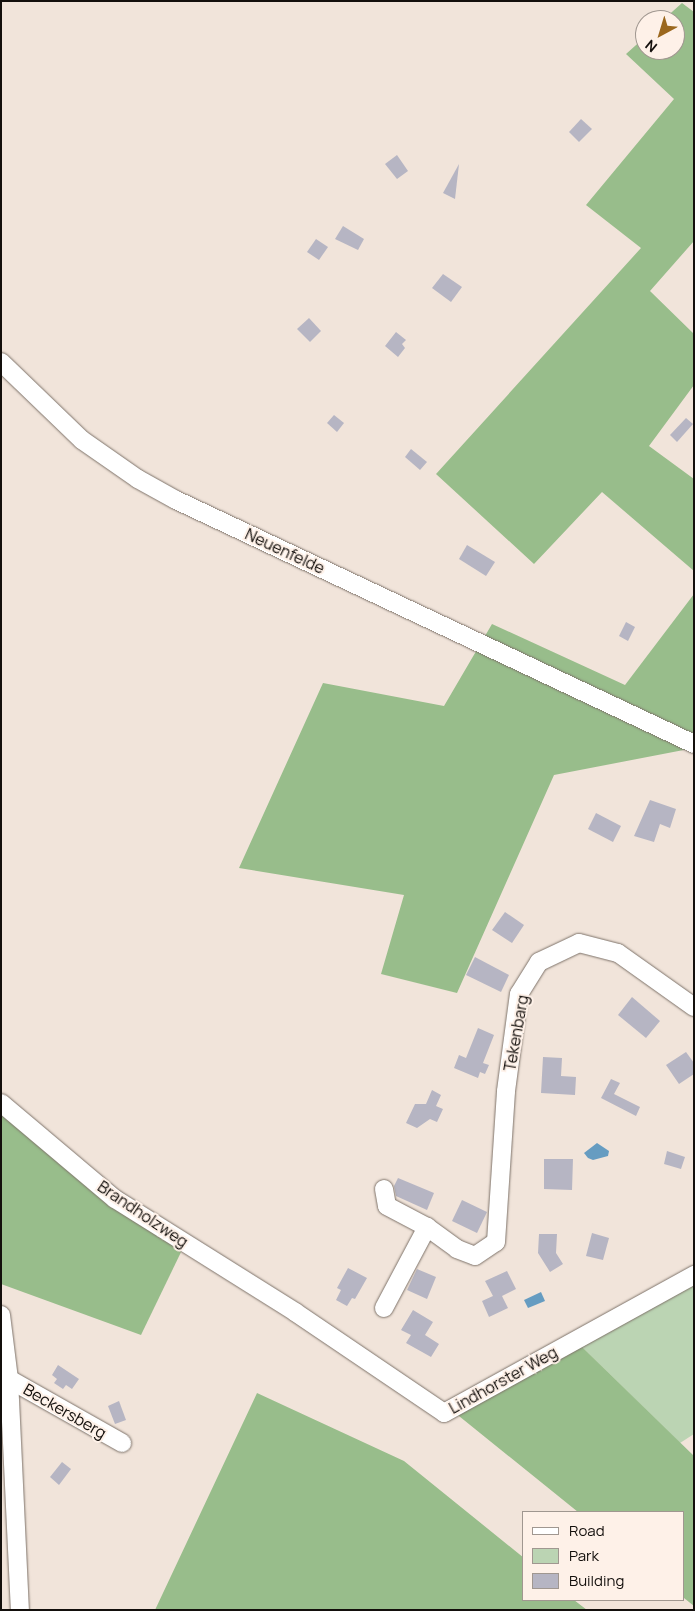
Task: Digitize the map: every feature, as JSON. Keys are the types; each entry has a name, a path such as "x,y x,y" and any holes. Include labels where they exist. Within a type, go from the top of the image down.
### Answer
{"street":[{"name":"Neuenfelde","path":"1,362 82,440 138,480 176,500 597,696 694,744"},
{"name":"Tekenbarg","path":"427,1227 457,1249 475,1256 496,1242 506,1091 519,994 539,962 579,943 618,953 694,1007"},
{"name":"Brandholzweg","path":"1,1102 115,1199 295,1312"},
{"path":"384,1189 387,1206 427,1227 384,1308"},
{"name":"Lindhorster Weg","path":"295,1312 444,1413 694,1276"},
{"name":"Beckersberg","path":"1,1315 9,1379 20,1610"},
{"name":"Beckersberg","path":"9,1379 122,1443"}],"green space":[{"path":"682,3 694,12 694,241 650,291 694,334 694,385 649,446 694,479 694,571 602,492 534,564 436,474 641,248 586,205 674,99 626,54 635,46 635,60 685,60 685,10 674,10"},
{"path":"694,594 694,748 554,775 457,993 381,974 404,895 239,868 323,683 444,706 492,624 625,685"},
{"path":"1,1114 183,1248 141,1335 1,1284"},
{"path":"694,1284 694,1434 680,1443 580,1345"},
{"path":"580,1345 694,1456 694,1606 685,1599 685,1511 577,1511 454,1412"},
{"path":"257,1393 404,1461 522,1556 522,1601 575,1601 587,1610 155,1610"}],"water":[{"path":"597,1143 609,1151 608,1156 593,1160 588,1158 584,1153"},
{"path":"541,1292 545,1301 528,1308 524,1300"}],"building":[{"path":"581,119 592,129 579,142 569,132"},
{"path":"397,155 408,171 397,179 385,164"},
{"path":"459,164 455,199 443,193"},
{"path":"343,226 364,239 358,250 335,239"},
{"path":"316,239 328,247 319,260 307,252"},
{"path":"443,274 462,287 451,302 432,288"},
{"path":"309,318 321,331 310,342 297,329"},
{"path":"396,332 406,340 402,344 405,348 398,357 385,346"},
{"path":"334,415 344,423 337,432 327,423"},
{"path":"686,418 693,424 677,442 670,435"},
{"path":"411,449 427,462 420,470 405,457"},
{"path":"467,545 495,562 486,576 459,559"},
{"path":"626,622 635,627 628,641 619,636"},
{"path":"650,800 676,809 670,828 660,824 654,842 634,836"},
{"path":"596,813 621,826 613,842 588,829"},
{"path":"505,912 524,925 512,943 492,930"},
{"path":"475,957 509,975 501,992 466,975"},
{"path":"632,997 660,1021 646,1038 618,1015"},
{"path":"478,1028 494,1035 483,1063 489,1065 485,1074 480,1072 478,1078 454,1068 459,1055 466,1058"},
{"path":"686,1052 694,1063 694,1074 679,1084 666,1065"},
{"path":"543,1057 562,1058 561,1076 576,1077 575,1095 541,1093"},
{"path":"611,1079 620,1083 614,1094 640,1107 636,1116 601,1098"},
{"path":"432,1090 441,1095 436,1106 443,1109 437,1122 430,1119 417,1128 406,1123 415,1104 426,1104"},
{"path":"667,1151 685,1157 681,1169 664,1164"},
{"path":"544,1159 573,1159 572,1190 544,1189"},
{"path":"398,1178 434,1193 427,1210 396,1196 394,1186"},
{"path":"462,1200 487,1212 477,1233 452,1221"},
{"path":"592,1233 609,1238 603,1260 586,1256"},
{"path":"539,1234 557,1234 556,1253 563,1264 550,1272 538,1253"},
{"path":"348,1268 367,1278 355,1299 352,1298 347,1306 336,1300 341,1290 337,1288"},
{"path":"417,1269 436,1277 427,1299 407,1290"},
{"path":"507,1271 516,1289 502,1296 508,1308 489,1317 482,1301 493,1296 485,1281"},
{"path":"413,1310 433,1322 425,1335 439,1344 431,1357 406,1343 411,1335 401,1330"},
{"path":"58,1365 79,1379 72,1389 66,1385 63,1389 54,1383 57,1379 52,1375"},
{"path":"119,1401 126,1420 115,1424 108,1406"},
{"path":"62,1462 71,1469 59,1485 50,1477"}]}
